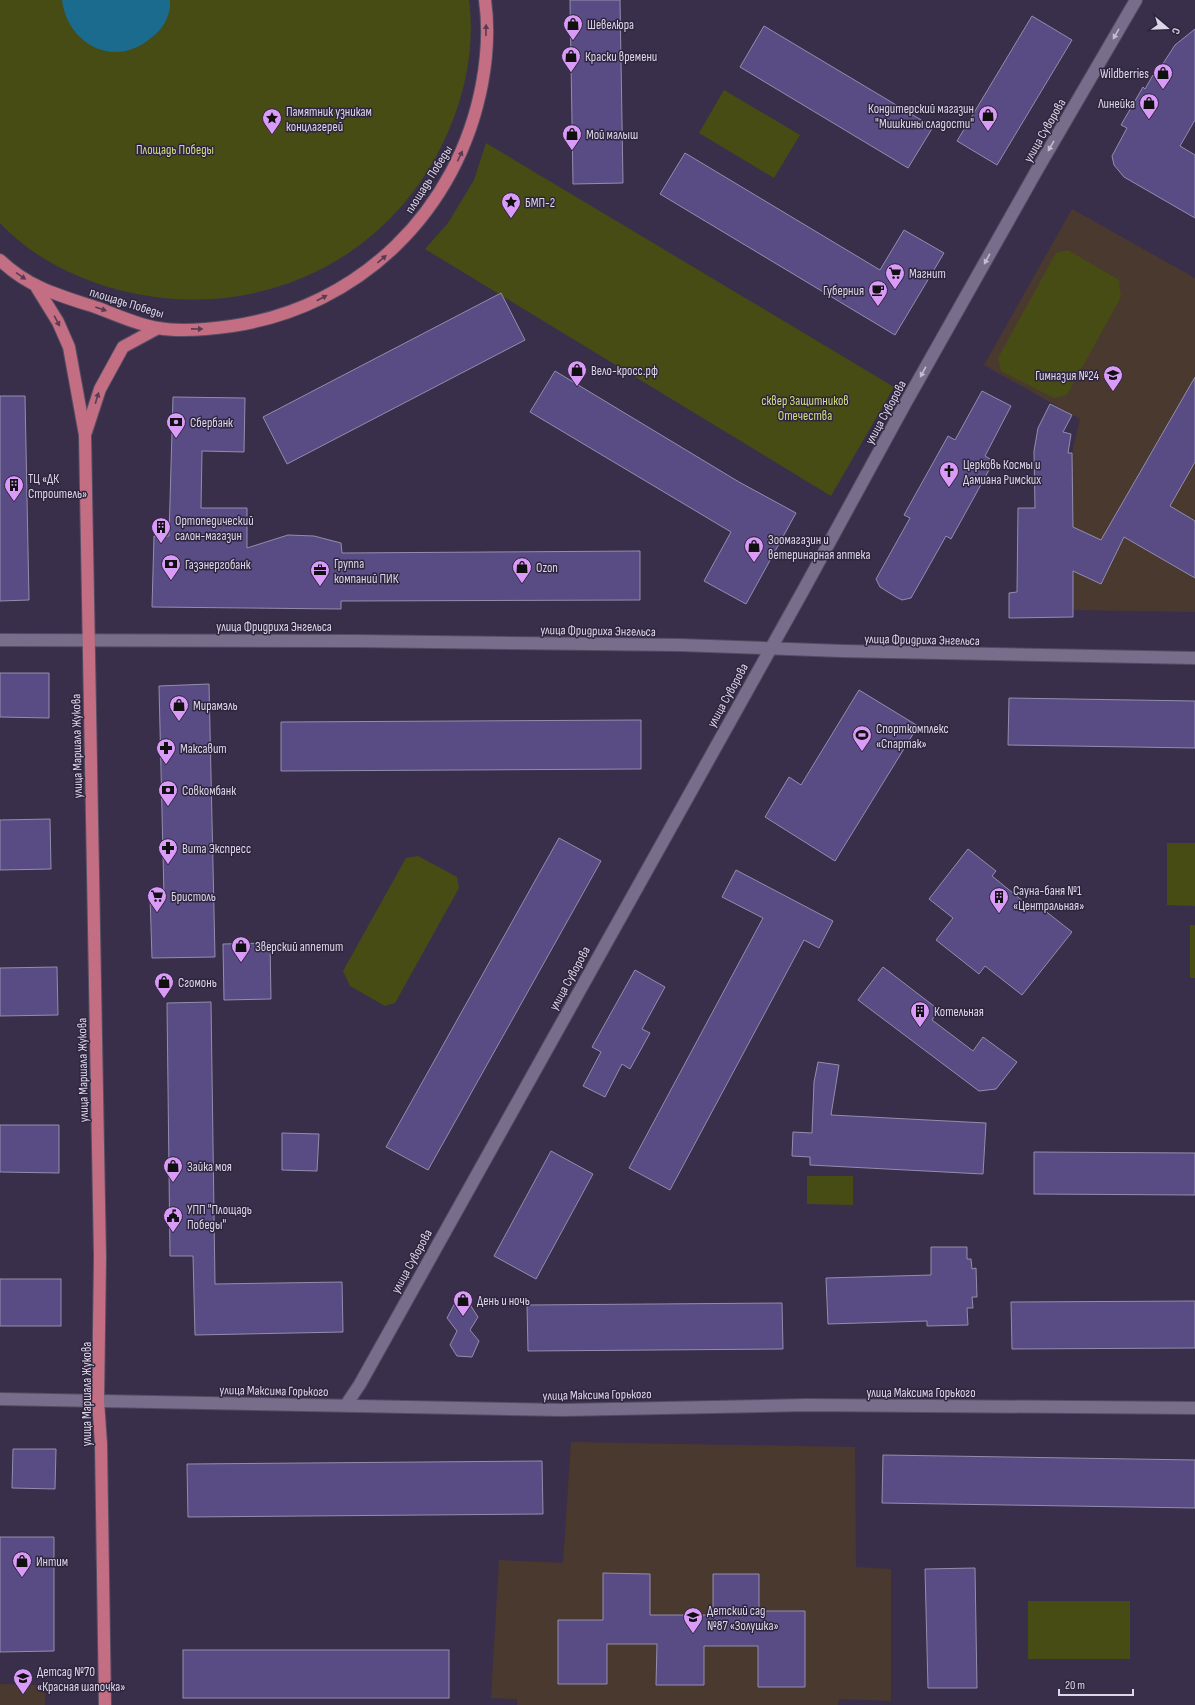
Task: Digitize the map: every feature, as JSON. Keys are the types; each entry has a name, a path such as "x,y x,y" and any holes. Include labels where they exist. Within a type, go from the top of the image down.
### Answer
{"main road":[{"name":"площадь Победы","path":"0,260 37,288 158,328 209,330 251,323 307,306 351,283 384,259 407,235 428,210 461,156 477,109 486,61 487,12 485,0"},
{"path":"37,288 58,322 69,347 85,435"},
{"path":"85,435 100,389 123,347 158,328"},
{"name":"улица Маршала Жукова","path":"85,435 100,1257 98,1401 101,1444 105,1705"}],"street":[{"name":"улица Суворова","path":"346,1405 360,1384 1037,170 1136,0"},
{"name":"улица Фридриха Энгельса","path":"0,640 348,641 770,648 842,651 1195,658"},
{"name":"улица Максима Горького","path":"0,1399 563,1410 807,1405 1195,1408"}],"shaded area":[{"name":"Гимназия №24","path":"1072,209 1195,278 1195,612 1073,610 1072,453 1080,419 984,365"},
{"name":"Детский сад №87 «Золушка»","path":"571,1442 855,1447 856,1567 891,1569 891,1701 839,1699 838,1705 517,1705 517,1699 491,1698 499,1560 563,1563"},
{"name":"Детсад №70 «Красная шапочка»","path":"0,1684 45,1685 45,1705 0,1705"}],"green space":[{"name":"Площадь Победы","path":"0,0 469,0 471,34 468,68 460,100 448,132 423,178 392,216 355,248 314,273 268,290 220,298 170,299 119,290 70,272 40,256 12,235 0,223"},
{"path":"724,90 800,135 774,178 699,133"},
{"name":"сквер Защитников Отечества","path":"486,143 894,387 831,496 425,249 448,223 474,180"},
{"path":"1068,250 1119,280 1121,297 1067,395 1054,398 1001,371 998,358 1056,253"},
{"path":"1167,843 1195,843 1195,906 1167,905"},
{"path":"418,856 457,877 459,888 395,1003 385,1006 350,986 343,971 406,858"},
{"path":"1190,925 1195,925 1195,978 1190,978"},
{"path":"807,1176 853,1176 853,1205 807,1204"},
{"path":"1028,1601 1130,1601 1130,1659 1028,1659"}],"water":[{"path":"62,0 170,0 170,6 165,23 154,36 133,49 119,52 106,51 93,46 82,39 72,28 66,15"}],"building":[{"path":"570,0 620,0 623,183 573,184"},
{"path":"1032,16 1072,40 997,165 957,141"},
{"path":"764,26 933,127 908,168 740,67"},
{"path":"1195,29 1195,120 1180,146 1195,155 1195,218 1124,177 1114,165 1112,156 1127,128 1121,125 1143,87 1145,89 1153,75 1155,76 1175,45"},
{"path":"685,153 880,270 904,230 944,253 895,335 660,194"},
{"path":"501,293 525,340 287,464 263,417"},
{"path":"555,371 739,482 796,513 746,604 704,581 731,532 530,412"},
{"path":"1195,377 1195,462 1170,506 1195,521 1195,578 1124,537 1101,584 1073,571 1073,617 1009,618 1009,593 1017,592 1018,508 1035,508 1034,451 1038,428 1050,404 1072,415 1063,432 1071,434 1068,453 1072,453 1073,527 1101,540"},
{"name":"Церковь Космы и Дамиана Римских","path":"982,391 1011,406 985,456 994,461 951,539 946,536 911,598 902,600 880,587 876,579 910,518 904,515 948,436 955,440"},
{"name":"ТЦ «ДК Строитель»","path":"0,396 25,396 29,600 0,601"},
{"path":"173,397 245,398 244,452 202,451 201,508 247,508 247,548 288,535 314,536 341,543 342,553 640,551 640,600 341,601 341,609 152,607 154,536 169,536"},
{"path":"0,673 49,673 49,718 0,717"},
{"path":"209,684 215,957 152,958 150,896 164,896 159,686"},
{"name":"Спорткомплекс «Спартак»","path":"859,690 918,726 835,861 765,817 789,777 801,785"},
{"path":"1009,698 1195,701 1195,748 1008,745"},
{"path":"641,720 641,769 281,771 281,722"},
{"path":"50,819 51,869 0,870 0,820"},
{"path":"559,838 601,861 428,1170 386,1147"},
{"name":"Сауна-баня №1 «Центральная»","path":"968,849 996,871 992,876 1035,911 1039,906 1072,932 1022,995 985,966 979,974 936,940 953,918 929,899"},
{"path":"736,870 833,921 819,948 804,940 670,1190 629,1168 763,918 722,897"},
{"path":"270,943 271,999 224,1000 223,944"},
{"path":"57,967 58,1015 0,1016 0,968"},
{"name":"Котельная","path":"883,967 939,1010 932,1020 973,1051 983,1037 1017,1062 996,1089 979,1091 858,1000"},
{"path":"635,970 665,987 642,1029 650,1033 630,1069 622,1064 605,1097 583,1086 601,1052 592,1047"},
{"path":"211,1002 215,1284 342,1282 343,1332 195,1335 193,1256 170,1256 167,1003"},
{"path":"818,1062 839,1065 831,1115 986,1123 983,1174 810,1165 810,1157 792,1156 793,1132 812,1133 814,1082"},
{"path":"0,1125 59,1125 59,1173 0,1172"},
{"path":"282,1133 319,1134 317,1171 282,1170"},
{"path":"551,1151 593,1174 536,1279 494,1256"},
{"path":"1034,1152 1195,1153 1195,1195 1034,1194"},
{"path":"931,1247 967,1247 967,1259 971,1259 972,1269 976,1268 977,1297 972,1297 973,1308 967,1308 968,1325 927,1326 927,1321 828,1324 826,1278 931,1275"},
{"path":"0,1279 61,1279 61,1326 0,1326"},
{"path":"1195,1301 1195,1348 1012,1349 1011,1302"},
{"path":"455,1303 469,1303 478,1317 470,1330 479,1341 472,1357 457,1356 450,1345 457,1331 447,1318"},
{"path":"782,1303 783,1349 528,1351 527,1305"},
{"path":"13,1449 56,1449 55,1489 12,1488"},
{"path":"883,1455 1195,1460 1195,1508 882,1503"},
{"path":"542,1461 543,1514 188,1517 187,1464"},
{"path":"0,1537 54,1537 54,1651 0,1652"},
{"path":"975,1568 977,1688 928,1688 925,1569"},
{"path":"603,1573 650,1574 650,1615 713,1615 713,1574 759,1574 759,1611 805,1611 805,1687 758,1687 758,1646 704,1646 704,1685 656,1685 657,1644 607,1644 607,1684 558,1684 558,1620 603,1620"},
{"path":"183,1650 449,1650 449,1698 183,1698"}],"place":[{"name":"Шевелюра","path":"573,41"},
{"name":"Краски времени","path":"571,73"},
{"name":"Wildberries","path":"1163,90"},
{"name":"Линейка","path":"1149,120"},
{"name":"Кондитерский магазин \"Мишкины сладости\"","path":"988,132"},
{"name":"Памятник узникам концлагерей","path":"272,135"},
{"name":"Мой малыш","path":"572,151"},
{"name":"БМП-2","path":"511,219"},
{"name":"Магнит","path":"895,290"},
{"name":"Губерния","path":"878,307"},
{"name":"Вело-кросс.рф","path":"577,387"},
{"name":"Гимназия №24","path":"1113,392"},
{"name":"Сбербанк","path":"176,439"},
{"name":"Церковь Космы и Дамиана Римских","path":"949,488"},
{"name":"ТЦ «ДК Строитель»","path":"14,502"},
{"name":"Ортопедический салон-магазин","path":"161,544"},
{"name":"Зоомагазин и ветеринарная аптека","path":"754,563"},
{"name":"Газэнергобанк","path":"171,581"},
{"name":"Ozon","path":"522,584"},
{"name":"Группа компаний ПИК","path":"320,587"},
{"name":"Мирамэль","path":"179,722"},
{"name":"Спорткомплекс «Спартак»","path":"862,752"},
{"name":"Максавит","path":"166,765"},
{"name":"Совкомбанк","path":"168,807"},
{"name":"Вита Экспресс","path":"168,865"},
{"name":"Бристоль","path":"157,913"},
{"name":"Сауна-баня №1 «Центральная»","path":"999,914"},
{"name":"Зверский аппетит","path":"241,963"},
{"name":"Сгомонь","path":"164,999"},
{"name":"Котельная","path":"920,1028"},
{"name":"Зайка моя","path":"173,1183"},
{"name":"УПП \"Площадь Победы\"","path":"173,1233"},
{"name":"День и ночь","path":"463,1317"},
{"name":"Интим","path":"22,1578"},
{"name":"Детский сад №87 «Золушка»","path":"693,1634"},
{"name":"Детсад №70 «Красная шапочка»","path":"23,1695"}]}
